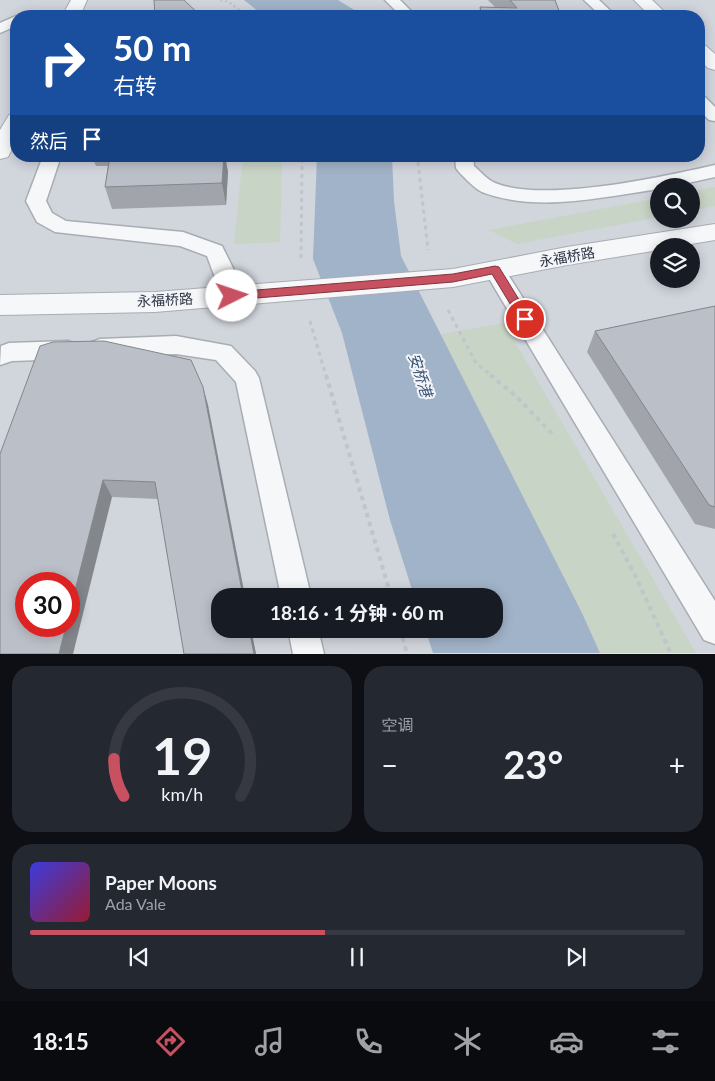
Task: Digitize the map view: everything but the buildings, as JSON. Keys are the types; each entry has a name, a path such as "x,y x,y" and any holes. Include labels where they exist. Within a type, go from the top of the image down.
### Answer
{"street":[{"path":"642,0 653,10"},
{"path":"705,55 715,64"},
{"path":"0,152 10,131"},
{"name":"永福桥路","path":"0,306 154,302 425,280 495,270 567,256 715,232"}],"lane":[{"path":"392,0 403,10"},
{"path":"591,0 602,10"},
{"path":"705,106 715,116"},
{"path":"50,162 36,201 44,217 62,227 183,239 215,251 232,296"},
{"path":"464,162 465,168 487,187 528,198 587,193 652,184 715,171"},
{"path":"495,270 715,629"},
{"path":"0,356 8,352 176,345 223,352 247,378 294,588"},
{"path":"305,638 309,654"}],"path":[{"path":"220,0 228,2 239,10"},
{"path":"302,162 309,290 388,588"},
{"path":"418,162 425,280 476,363 516,396 557,439"},
{"path":"609,528 636,577 671,654"},
{"path":"403,638 407,654"}],"shaded area":[{"path":"0,0 715,0 715,653 0,654"}],"green space":[{"path":"242,162 282,162 280,242 234,244"},
{"path":"715,187 715,206 700,209 700,190"},
{"path":"650,200 650,219 517,244 489,230"},
{"path":"504,323 696,653 587,653 441,334"}],"water":[{"path":"244,0 338,0 354,10 256,10"},
{"name":"安桥港","path":"317,162 392,162 394,201 401,256 582,613 600,653 433,653 428,638 503,638 503,588 411,588 390,520 342,333 313,259"}],"route":[{"path":"232,296 453,278 495,270 525,319"}]}
